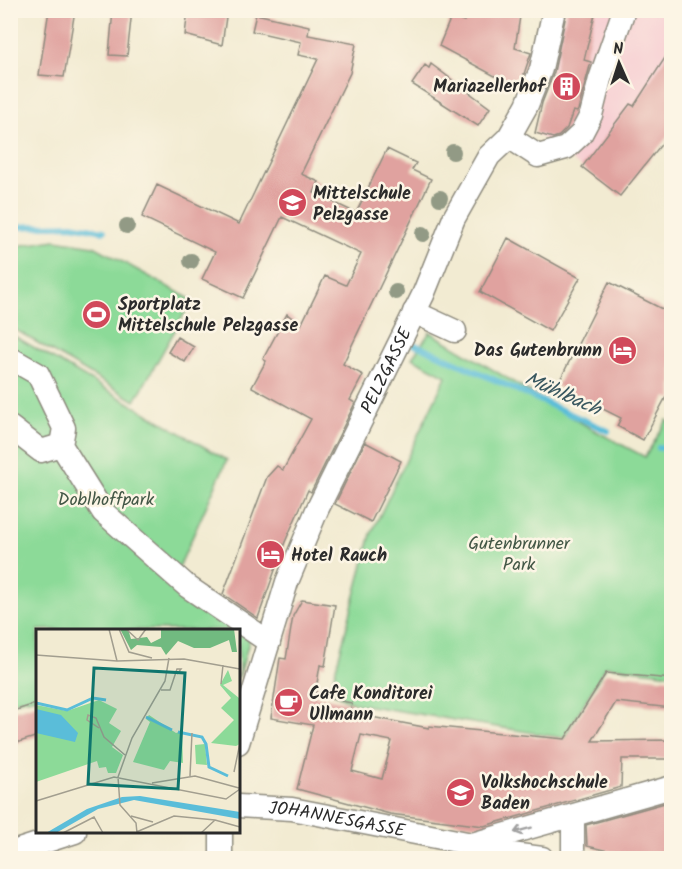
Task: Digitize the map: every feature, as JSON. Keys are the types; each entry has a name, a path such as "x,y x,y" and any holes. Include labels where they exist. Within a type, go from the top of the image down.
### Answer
{"street":[{"name":"PELZGASSE","path":"240,736 287,582 317,510 423,295 454,218 489,156 509,137 527,105 541,69 554,10"},
{"path":"509,137 538,156 566,148 581,134 591,115 600,79 625,11"},
{"path":"414,312 455,331"},
{"path":"10,358 38,374 64,428 61,445 103,512 188,587 269,642"},
{"path":"10,428 41,452 61,445"},
{"path":"472,844 672,787"},
{"name":"JOHANNESGASSE","path":"240,806 292,809 472,844 496,852 542,858"},
{"path":"573,816 573,858"},
{"path":"10,853 69,833"},
{"path":"221,833 221,858"}],"shaded area":[{"path":"565,11 671,11 671,136 669,135 620,196 535,133"}],"green space":[{"name":"Sportplatz Mittelschule Pelzgasse","path":"55,240 94,246 192,300 135,401 11,327 11,247"},
{"name":"Gutenbrunner Park","path":"430,332 590,428 645,457 667,420 671,423 671,674 606,666 564,738 352,703 330,691 371,534 446,376 412,358"},
{"name":"Doblhoffpark","path":"11,334 227,460 171,585 237,629 36,629 36,697 11,702"},
{"name":"Doblhoffpark","path":"240,631 250,638 240,674"}],"building":[{"path":"49,10 75,10 64,77 39,75"},
{"path":"113,10 132,10 127,56 109,55"},
{"path":"188,10 227,10 222,45 185,35"},
{"path":"467,10 521,10 515,48 531,53 519,89 439,46 451,17 464,21"},
{"name":"Mariazellerhof","path":"567,10 596,10 584,60 591,62 577,112 573,111 567,128 559,136 553,138 535,133 542,103 554,72"},
{"path":"256,14 309,26 308,35 356,44 350,73 301,174 319,182 314,193 356,213 387,149 416,163 412,170 431,179 343,364 363,375 350,400 355,403 311,492 308,490 285,542 258,618 223,594 267,477 277,466 283,470 311,419 252,387 266,361 263,359 287,314 301,325 325,276 346,285 361,254 282,217 243,298 202,279 215,252 142,217 157,185 239,224 318,59 298,55 301,42 252,31"},
{"path":"672,47 672,131 620,196 582,167 630,104 634,106"},
{"path":"431,64 490,108 478,126 412,84 425,65 429,68"},
{"path":"508,238 580,278 550,331 480,292"},
{"name":"Das Gutenbrunn","path":"609,282 672,314 672,399 666,397 643,440 617,426 621,418 557,386"},
{"path":"177,337 194,347 185,362 168,352"},
{"path":"365,442 401,461 371,522 335,504"},
{"path":"302,600 335,605 325,666 320,665 315,696 352,703 350,713 429,728 429,726 565,739 606,673 672,679 672,708 616,702 592,741 672,740 672,759 622,759 621,787 484,826 390,814 297,789 313,725 271,718 280,658 286,659 293,616","holes":["361,735 392,741 382,779 352,771"]},
{"path":"36,704 36,737 10,745 10,712"},
{"path":"672,801 672,832 667,832 665,858 638,858 587,846 586,825"}],"waterway":[{"name":"Mühlbach","path":"10,227 72,225 104,231"},
{"name":"Mühlbach","path":"406,342 608,431"},
{"name":"Mühlbach","path":"659,448 672,447"}],"place":[{"name":"Mariazellerhof","path":"566,86"},
{"name":"Mittelschule Pelzgasse","path":"292,203"},
{"name":"Sportplatz Mittelschule Pelzgasse","path":"97,314"},
{"name":"Das Gutenbrunn","path":"623,350"},
{"name":"Hotel Rauch","path":"270,555"},
{"name":"Cafe Konditorei Ullmann","path":"288,703"},
{"name":"Volkshochschule Baden","path":"460,792"}]}
